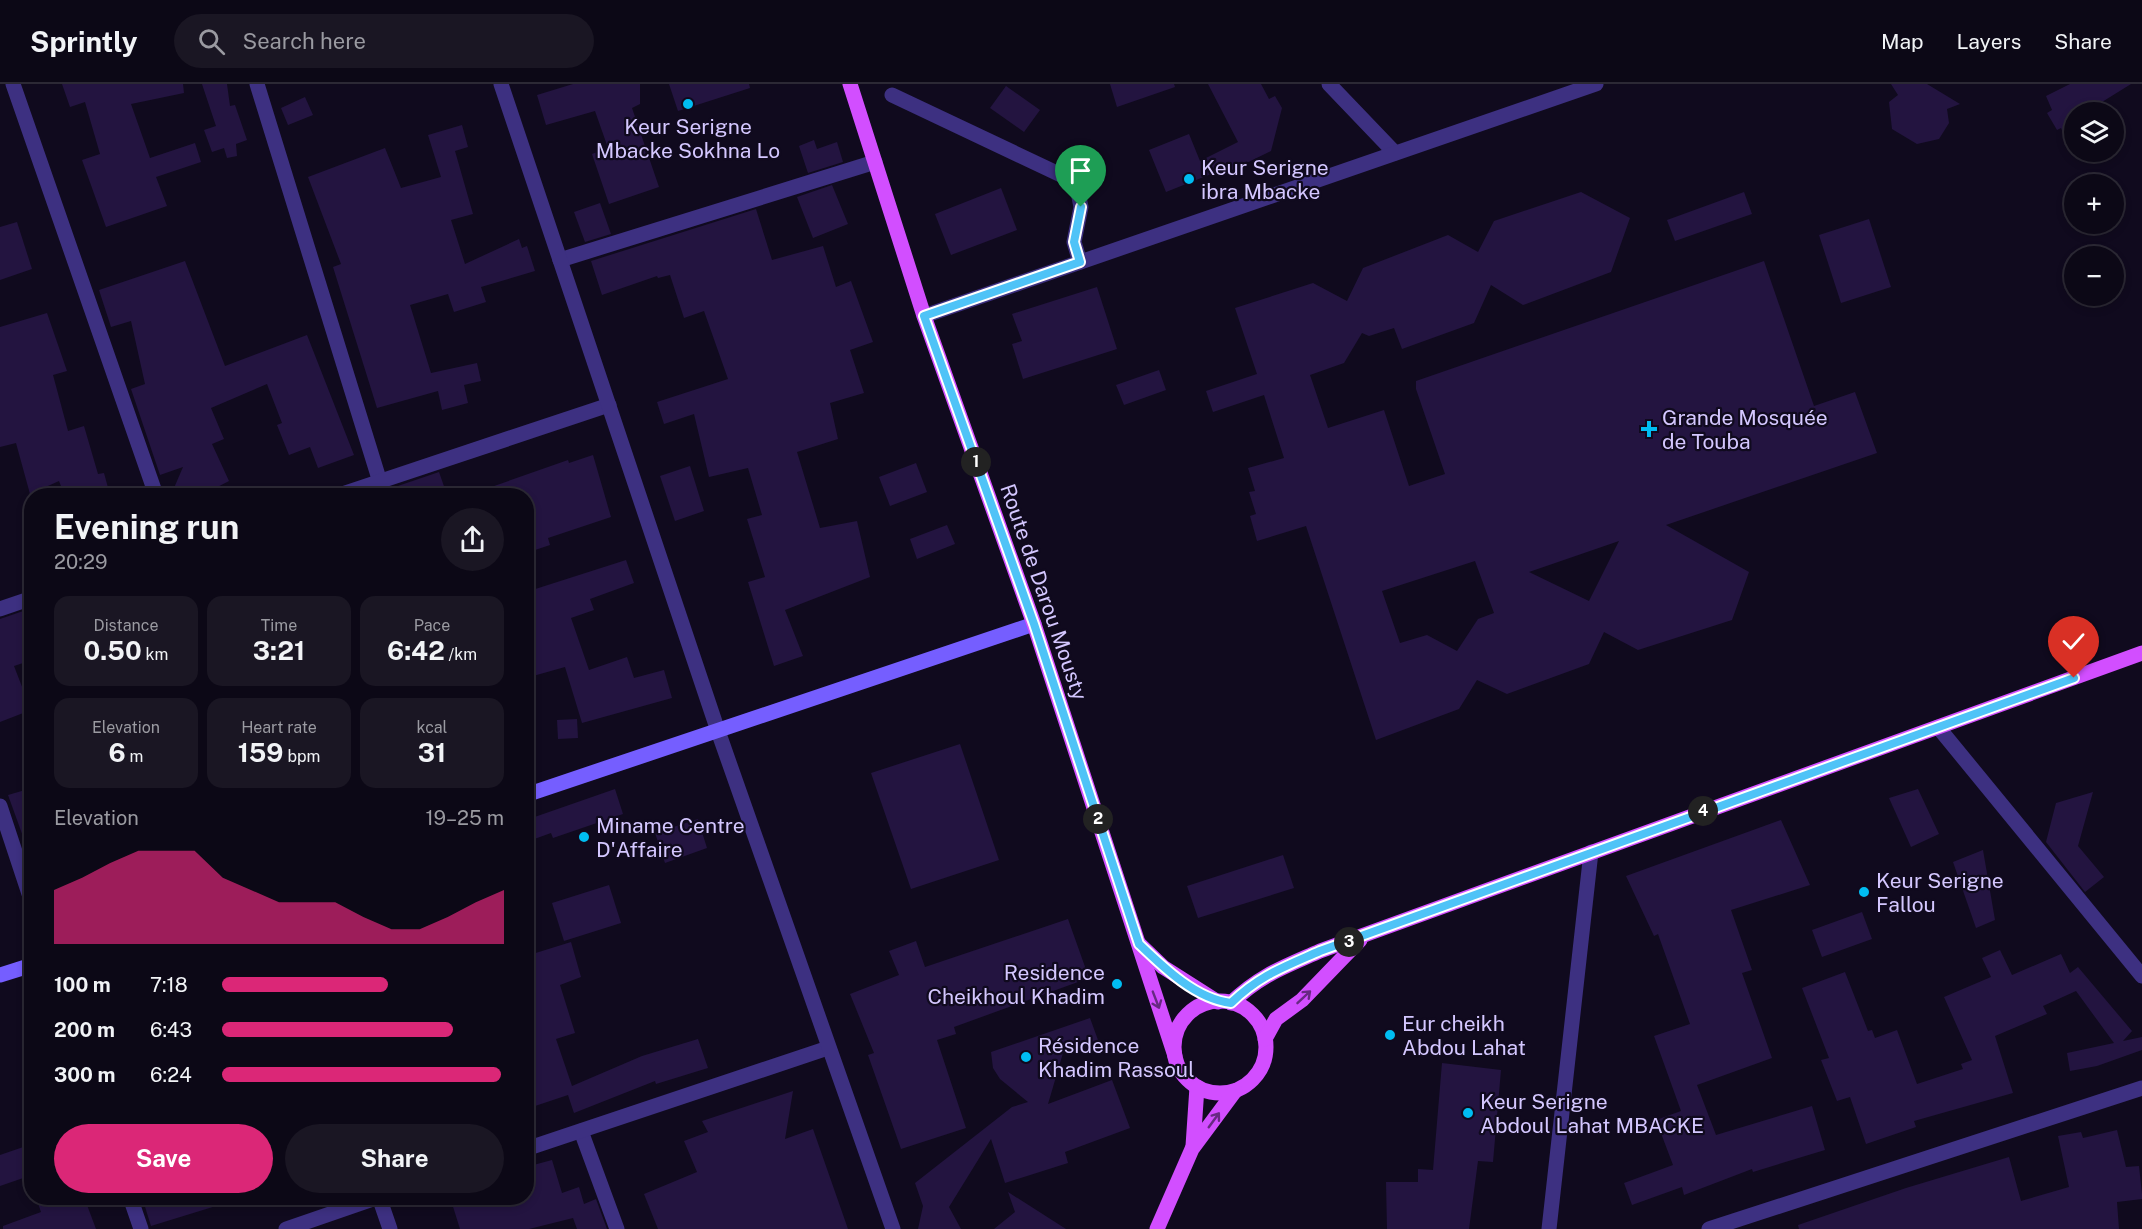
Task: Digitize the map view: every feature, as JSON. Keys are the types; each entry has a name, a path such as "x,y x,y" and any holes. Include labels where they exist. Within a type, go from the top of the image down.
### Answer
{"main road":[{"name":"Route de Darou Mousty","path":"850,84 924,316 1034,624 1175,1056"},
{"path":"534,792 1034,624"},
{"path":"1139,944 1163,967 1225,1002 1254,1016 1265,1039 1266,1052 1256,1076 1248,1084 1235,1090 1222,1093 1197,1087 1179,1068 1175,1056 1177,1030 1194,1010 1225,1002 1271,971 1591,852 2142,653"},
{"path":"1265,1039 1276,1019 1302,999 1362,938"},
{"path":"0,975 24,968"},
{"path":"1192,1149 1197,1087"},
{"path":"1157,1229 1192,1149 1235,1090"}],"street":[{"path":"13,84 154,488"},
{"path":"256,84 382,488 609,405"},
{"path":"501,84 718,731 893,1229"},
{"path":"1329,84 1395,153"},
{"path":"924,316 1596,84"},
{"path":"892,95 1061,175 1077,187 1081,207 1074,242 1080,262"},
{"path":"560,260 875,162"},
{"path":"0,609 24,601"},
{"path":"1938,727 2142,976"},
{"path":"0,806 24,879"},
{"path":"1549,1229 1591,852"},
{"path":"534,1146 828,1048"},
{"path":"1709,1229 2142,1088"},
{"path":"581,1131 617,1229"},
{"path":"133,1205 141,1229"},
{"path":"286,1229 356,1205"},
{"path":"382,1205 390,1229"}],"building":[{"path":"62,84 183,84 184,93 131,104 150,158 195,143 201,162 156,177 167,206 106,227 82,160 100,154 85,102 70,107"},
{"path":"202,84 227,84 230,106 235,105 247,140 236,144 237,156 227,158 224,148 212,152 204,130 216,126"},
{"path":"573,84 640,84 640,104 632,108 659,187 609,204 592,154 608,148 595,111 546,125 537,95"},
{"name":"Keur Serigne Mbacke Sokhna Lo","path":"669,84 749,84 750,88 678,111"},
{"path":"1110,84 1174,84 1175,87 1117,107"},
{"path":"1208,84 1261,84 1269,99 1275,96 1282,108 1271,151 1228,172 1226,168 1166,192 1149,150 1189,134 1200,161 1238,142"},
{"path":"1891,84 1927,84 1960,104 1947,109 1949,123 1939,139 1917,144 1892,129 1889,102 1898,95"},
{"path":"2070,84 2131,84 2102,102 2064,102 2064,135 2061,128 2057,130 2047,113 2052,110 2046,96"},
{"path":"1006,86 1040,110 1024,132 990,108"},
{"path":"305,97 313,115 288,125 281,108"},
{"path":"462,125 468,147 455,151 473,214 451,220 465,264 519,239 522,248 527,246 535,271 481,287 486,302 454,312 448,294 410,305 431,373 477,363 481,381 464,385 468,403 442,410 438,391 377,408 333,267 341,264 308,177 385,148 401,188 441,177 428,135"},
{"path":"814,140 817,149 837,142 843,162 808,173 799,146"},
{"path":"832,185 848,224 813,238 797,197"},
{"path":"1001,188 1017,230 951,255 935,214"},
{"path":"1581,192 1630,218 1611,272 1523,305 1491,285 1474,323 1402,349 1394,328 1369,336 1362,333 1344,363 1310,375 1328,428 1384,410 1409,486 1445,474 1416,389 1416,381 1764,261 1814,406 1855,392 1877,453 1666,525 1749,572 1732,620 1638,650 1604,632 1589,664 1507,694 1477,680 1459,709 1376,740 1306,526 1257,541 1250,516 1256,514 1249,492 1255,491 1248,468 1284,458 1264,395 1213,412 1206,391 1257,374 1235,308 1313,283 1347,301 1363,268 1448,235 1478,252 1494,221","holes":["1619,541 1589,601 1529,572","1475,561 1494,613 1478,619 1457,651 1427,635 1400,643 1382,591"]},
{"path":"1744,192 1752,214 1675,241 1667,220"},
{"path":"600,203 611,234 585,242 574,212"},
{"path":"756,209 772,260 823,246 836,287 851,281 873,342 850,350 864,393 830,403 838,439 797,452 820,528 857,521 870,577 785,610 803,656 774,666 748,582 765,577 747,519 762,515 748,468 709,477 694,414 664,424 657,402 728,379 704,311 684,318 670,275 658,278 657,276 602,295 591,261"},
{"path":"1869,219 1891,287 1841,303 1819,235"},
{"path":"17,222 32,269 0,280 0,227"},
{"path":"185,261 225,366 307,335 354,455 318,468 310,447 289,455 277,425 282,423 267,384 211,408 224,439 212,444 229,481 216,488 174,488 183,467 160,475 131,389 145,384 131,321 111,327 99,290"},
{"path":"1097,287 1117,349 1023,379 1012,344 1022,341 1012,314"},
{"path":"47,313 67,371 53,375 68,431 84,426 98,474 104,473 108,488 54,488 61,486 59,481 43,488 28,488 16,443 0,447 0,327"},
{"path":"1159,370 1166,390 1124,405 1116,385"},
{"path":"593,455 611,517 548,538 550,545 534,550 534,488 488,488 568,460 569,463"},
{"path":"916,463 927,492 890,506 879,477"},
{"path":"690,466 704,511 675,521 660,476"},
{"path":"439,472 445,488 392,488"},
{"path":"947,525 955,544 917,559 910,539"},
{"path":"626,560 634,583 590,599 594,610 571,618 589,670 627,657 634,678 664,670 672,698 582,723 565,667 534,676 534,589"},
{"path":"24,611 24,663 14,666 24,692 24,713 0,722 0,619"},
{"path":"577,719 578,738 558,739 557,720"},
{"path":"960,744 999,860 911,889 871,773"},
{"path":"615,789 623,814 553,838 551,833 534,839 534,817"},
{"path":"1918,789 1939,834 1911,847 1889,798"},
{"path":"24,790 24,839 8,795"},
{"path":"2093,792 2078,846 2104,877 2085,892 2046,842 2056,803"},
{"path":"698,819 707,848 665,863 655,833"},
{"path":"1781,820 1810,885 1731,910 1752,970 1742,973 1772,1058 1697,1085 1716,1135 1812,1106 1825,1150 1753,1172 1752,1169 1684,1195 1682,1187 1632,1205 1624,1183 1673,1165 1656,1120 1681,1111 1654,1036 1690,1024 1658,934 1654,936 1626,876"},
{"path":"1983,850 1995,920 1976,928 1953,862"},
{"path":"1283,855 1294,888 1198,918 1187,886"},
{"path":"609,885 621,923 564,941 552,903"},
{"name":"Keur Serigne Fallou","path":"1862,912 1872,939 1822,957 1812,930"},
{"path":"1068,919 1089,978 954,1027 956,1034 937,1040 966,1128 901,1149 868,1055 874,1053 850,994 899,975 889,951 916,941 925,967"},
{"path":"571,942 581,977 560,985 575,1033 556,1039 572,1086 642,1056 698,1039 708,1068 656,1084 655,1081 574,1113 568,1095 534,1106 534,954"},
{"path":"2000,950 2012,975 2061,954 2070,973 2078,967 2132,1031 2123,1041 2142,1037 2142,1050 2097,1066 2070,1071 2067,1053 2114,1043 2076,991 2043,1006 2047,1014 1995,1036 2013,1093 1914,1121 1916,1127 1866,1144 1850,1097 1837,1101 1821,1060 1829,1058 1802,988 1845,972 1868,1031 1872,1030 1875,1038 1897,1030 1917,1084 1963,1069 1961,1064 1972,1060 1944,997 1991,977 1982,958"},
{"path":"1090,1018 1098,1040 1063,1053 1048,1104 1112,1080 1130,1128 1065,1152 1068,1163 1005,1183 991,1139 949,1207 961,1229 918,1229 923,1206 915,1183 1012,1107 1028,1102 1000,1079 993,1068 991,1052"},
{"path":"1442,1063 1501,1070 1493,1162 1478,1161 1469,1229 1387,1229 1386,1182 1418,1182 1418,1169 1433,1170"},
{"path":"793,1091 785,1139 813,1129 848,1229 658,1229 644,1194 697,1172 684,1141 708,1132 702,1121"},
{"path":"2117,1130 2126,1167 2139,1166 2142,1194 2142,1199 2117,1202 2119,1229 1799,1229 1798,1225 1906,1188 2009,1157 2021,1201 2069,1187 2058,1136 2081,1132 2083,1138"},
{"path":"24,1147 24,1178 0,1186 0,1155"},
{"path":"552,1160 562,1193 579,1187 584,1204 596,1199 607,1229 577,1229 573,1218 529,1229 460,1229 452,1205 534,1205 534,1165"},
{"path":"1008,1192 1066,1229 994,1229 1015,1212"},
{"path":"39,1205 87,1205 96,1229 3,1229 3,1226 41,1212"},
{"path":"144,1205 219,1205 151,1226"}],"place":[{"name":"Keur Serigne Mbacke Sokhna Lo","path":"688,104"},
{"name":"Keur Serigne ibra Mbacke","path":"1189,179"},
{"name":"Grande Mosquée de Touba","path":"1649,429"},
{"name":"Miname Centre D'Affaire","path":"584,837"},
{"name":"Keur Serigne Fallou","path":"1864,892"},
{"name":"Residence Cheikhoul Khadim","path":"1117,984"},
{"name":"Eur cheikh Abdou Lahat","path":"1390,1035"},
{"name":"Résidence Khadim Rassoul","path":"1026,1057"},
{"name":"Keur Serigne Abdoul Lahat MBACKE","path":"1468,1113"}],"route":[{"path":"1081,207 1074,242 1080,262 924,316 1034,624 1139,944 1163,967 1218,1002 1231,1003 1250,984 1271,971 1320,951 1362,938 1591,852 2074,678"}]}
